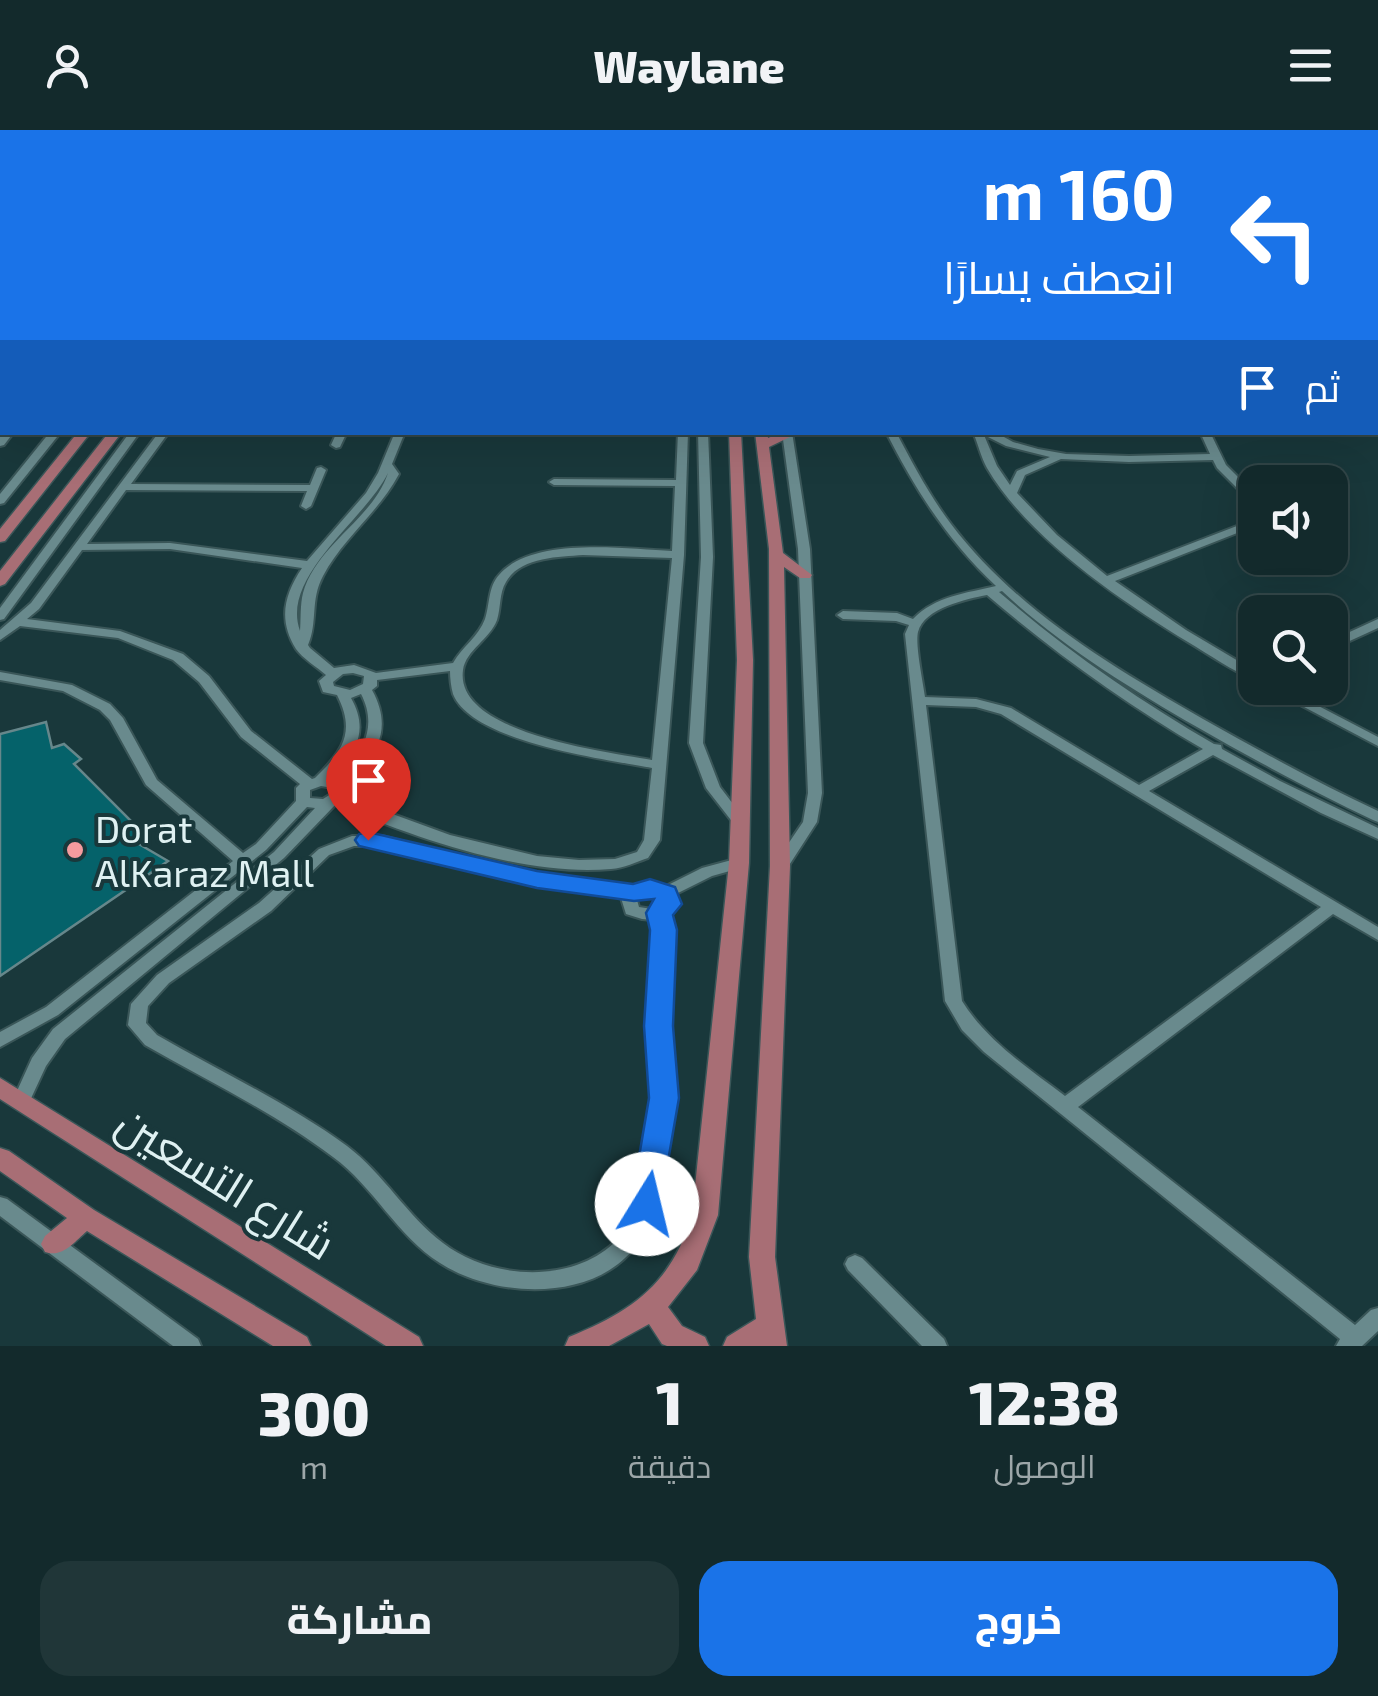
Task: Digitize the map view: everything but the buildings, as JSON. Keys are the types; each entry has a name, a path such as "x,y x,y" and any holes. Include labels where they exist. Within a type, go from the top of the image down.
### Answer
{"main road":[{"path":"0,538 83,435"},
{"path":"0,581 114,435"},
{"path":"579,1346 627,1325 653,1308 688,1265 705,1215 739,863 745,660 734,435"},
{"path":"737,1346 771,1336 762,1224 780,866 776,555 762,439"},
{"path":"776,555 805,575"},
{"name":"شارع التسعين","path":"10,1094 409,1346"},
{"path":"0,1158 85,1216 297,1346"},
{"path":"54,1244 85,1216"},
{"path":"653,1308 672,1335 695,1346"}],"street":[{"path":"0,501 54,435"},
{"path":"0,616 133,435"},
{"path":"0,636 20,622 81,548 162,435"},
{"path":"336,445 341,435"},
{"path":"301,647 307,636 305,608 311,587 370,494 399,435"},
{"path":"20,622 120,634 178,657 204,679 246,734 334,796 453,842 608,867 634,862 650,848 678,555 683,435"},
{"path":"703,435 707,556 696,743 713,788 739,821"},
{"path":"780,866 814,812 805,575 788,435"},
{"path":"892,435 907,470 937,517 995,590 1085,667 1216,748 1378,834"},
{"path":"979,435 985,456 1051,534 1105,581 1238,666"},
{"path":"993,435 1026,450 1072,456 1215,458"},
{"path":"1206,435 1215,458 1238,482"},
{"path":"1012,492 1016,479 1028,468 1072,456"},
{"path":"306,506 321,470"},
{"path":"554,482 682,483"},
{"path":"126,487 313,488"},
{"path":"334,674 301,647 292,629 290,608 307,565 353,520"},
{"path":"1105,581 1238,529"},
{"path":"81,548 170,546 307,565"},
{"path":"658,765 489,724 462,700 456,683 458,666 489,625 500,581 520,563 567,552 678,555"},
{"path":"995,590 930,611 914,623 911,634 948,976 954,1001 978,1036 1351,1342 1378,1317"},
{"path":"995,590 1162,701 1378,817"},
{"path":"843,614 896,617 914,623"},
{"path":"1348,637 1378,623"},
{"path":"0,1040 52,1011 249,868 293,843 361,764 374,740 376,708 369,683 366,671 354,669 334,674 326,685 331,692 343,694 369,683 458,666"},
{"path":"0,676 67,688 105,707 116,718 151,782 249,868 287,889"},
{"path":"303,802 300,793 348,752 355,732 353,712 343,694"},
{"path":"918,701 976,703 1006,711 1378,934"},
{"path":"1307,705 1378,742"},
{"path":"1140,790 1216,748"},
{"path":"10,1094 58,1034 233,892 303,802 334,796"},
{"path":"659,913 664,930 658,1026 664,1098 647,1204 628,1241 611,1257 578,1274 541,1281 492,1277 448,1259 431,1246 374,1180 341,1152 142,1034 136,1014 147,994 196,952 265,907 324,852 368,840 507,874 634,892 650,888 666,893 706,872 739,863"},
{"path":"233,892 265,907"},
{"path":"634,892 628,898 632,910 640,914 659,913 669,904 666,893"},
{"path":"1064,1107 1332,907"},
{"path":"0,1206 190,1346"},
{"path":"855,1264 936,1346"}],"place":[{"name":"Dorat AlKaraz Mall","path":"75,850"}],"route":[{"path":"368,840 537,880 634,892 650,888 666,893 669,904 659,913 664,930 658,1026 664,1098 647,1204"}]}
